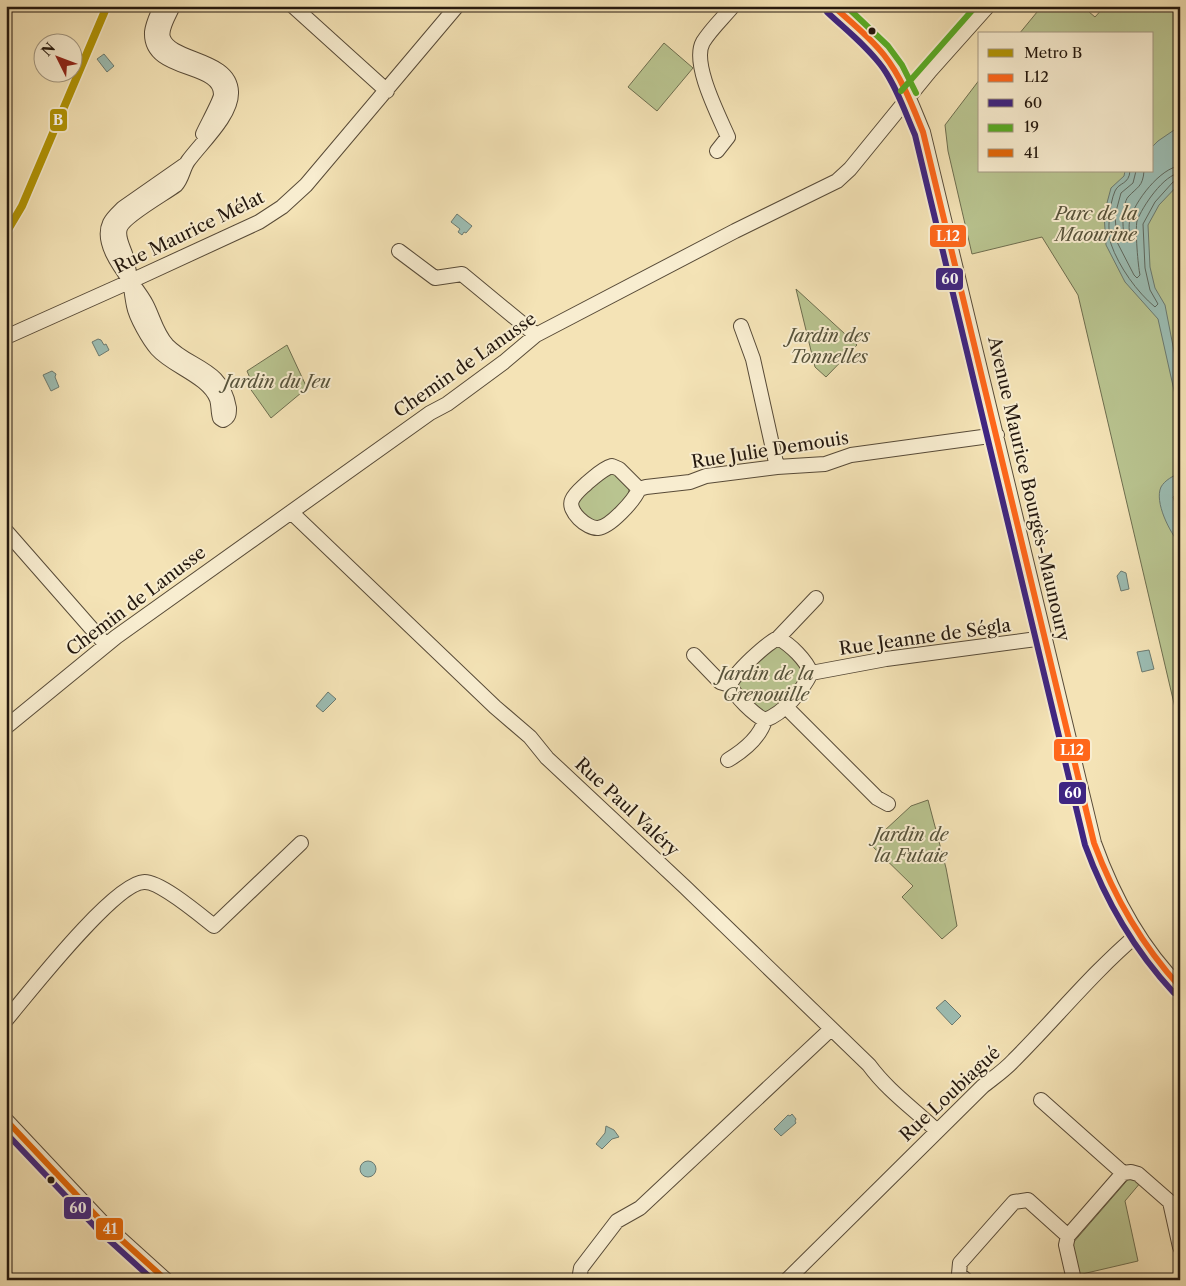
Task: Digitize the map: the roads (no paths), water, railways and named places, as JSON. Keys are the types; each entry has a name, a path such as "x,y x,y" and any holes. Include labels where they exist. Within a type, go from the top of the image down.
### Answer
{"street":[{"path":"161,6 152,32 157,50 170,60 215,80 219,86 220,101 210,118 197,148"},
{"path":"153,333 152,343 164,356 209,386 217,399 220,418 223,420 227,418 229,414 227,400 223,388 216,378 169,347 153,333 134,307 126,256 119,238 120,227 128,218 178,183 186,164 218,123 228,105 231,93 230,83 217,69 174,50 167,44 163,37 164,28 173,6"},
{"path":"293,6 387,91"},
{"name":"Rue Maurice Mélat","path":"6,336 259,222 282,207 306,184 387,91 457,6"},
{"path":"717,151 728,137 702,75 700,53 702,43 733,6"},
{"name":"Avenue Maurice Bourgès-Maunoury","path":"833,6 884,54 908,97 928,146 1094,844 1105,875 1138,934 1167,974 1180,987"},
{"name":"Chemin de Lanusse","path":"6,727 106,644 430,413 447,404 504,362 536,335 735,231 837,181 850,169 908,97 988,6"},
{"path":"398,251 435,278 462,274 536,335"},
{"path":"741,326 753,359 776,467"},
{"name":"Rue Julie Demouis","path":"639,490 646,487 690,482 706,476 776,467 825,464 851,456 997,435"},
{"path":"612,466 619,469 639,490 635,498 605,526 595,529 588,527 572,510 571,502 576,494 604,468 612,466"},
{"name":"Rue Paul Valéry","path":"291,512 481,694 530,737 547,758 686,888 869,1065 879,1079 937,1132"},
{"path":"6,530 106,644"},
{"path":"778,638 785,642 808,666 812,674 807,683 785,706 772,717 765,720 759,718 733,691 730,685 732,678 770,642 778,638 816,598"},
{"name":"Rue Jeanne de Ségla","path":"812,674 886,659 1044,638"},
{"path":"694,655 720,682 730,685"},
{"path":"785,706 877,798 888,804"},
{"path":"728,760 762,730 765,720"},
{"path":"6,1020 71,941 127,888 143,882 156,884 214,926 301,843"},
{"name":"Rue Loubiagué","path":"787,1280 982,1087 1014,1061 1055,1016 1138,934"},
{"path":"579,1280 581,1268 617,1221 640,1208 831,1029"},
{"path":"1041,1100 1127,1172 1138,1174 1170,1202 1180,1247"},
{"path":"6,1120 104,1224 166,1280"},
{"path":"1074,1280 1066,1245 1068,1236 1127,1172"},
{"path":"966,1280 960,1274 960,1263 1014,1202 1028,1200 1068,1236"}],"water":[{"path":"104,54 114,66 107,72 97,59"},
{"path":"1180,126 1180,183 1159,205 1148,225 1150,267 1155,288 1165,305 1180,382 1180,417 1158,319 1125,282 1106,245 1104,214 1111,188 1124,176 1125,172 1154,172 1154,145"},
{"path":"457,214 472,226 462,235 458,232 460,229 451,222"},
{"path":"98,339 104,345 106,344 109,350 99,356 92,342"},
{"path":"52,371 56,374 55,377 59,387 51,391 43,375"},
{"path":"1180,473 1180,491 1173,497 1180,517 1180,544 1164,517 1159,493 1165,482"},
{"path":"1121,571 1126,573 1129,589 1121,591 1117,576"},
{"path":"1149,650 1154,669 1142,672 1137,652"},
{"path":"328,692 336,699 323,712 316,706"},
{"path":"945,1000 961,1016 952,1025 936,1008"},
{"path":"792,1114 796,1119 796,1123 781,1136 774,1129 788,1115"},
{"path":"606,1126 614,1130 619,1137 612,1139 602,1149 596,1144 605,1133"},
{"path":"368,1161 376,1169 368,1177 360,1169"}],"metro line":[{"name":"B","path":"6,233 22,206 107,6"}],"park label":[{"name":"Parc de la Maourine","path":"1096,224"},
{"name":"Jardin des Tonnelles","path":"829,346"},
{"name":"Jardin du Jeu","path":"277,382"},
{"name":"Jardin de la Grenouille","path":"766,684"},
{"name":"Jardin de la Futaie","path":"911,845"}]}
